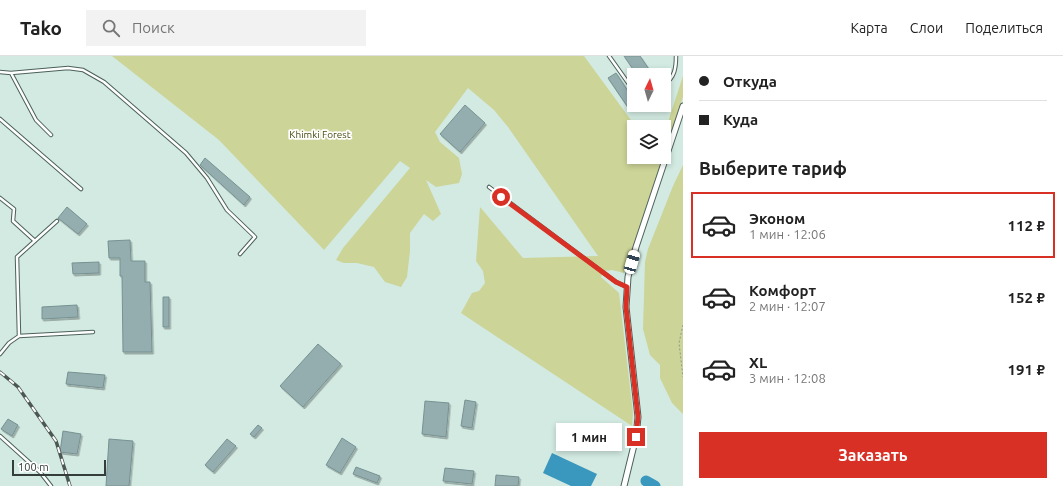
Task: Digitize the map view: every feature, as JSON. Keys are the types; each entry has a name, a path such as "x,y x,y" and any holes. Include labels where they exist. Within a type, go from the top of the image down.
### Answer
{"street":[{"path":"624,486 636,437 638,417 626,307 628,277 636,247 683,106"}],"lane":[{"path":"609,56 627,81"},
{"path":"671,78 676,71 676,56"},
{"path":"0,72 11,73 68,68 83,70 104,82 186,153 207,178 227,210 255,237 240,254"},
{"path":"11,73 36,120 51,135"},
{"path":"0,119 81,189"},
{"path":"488,188 616,282 627,287"},
{"path":"0,198 14,209 13,221 35,241"},
{"path":"19,336 17,257 57,221"},
{"path":"0,354 9,343 19,336 92,332"},
{"path":"0,436 40,472 51,486"}],"path":[{"path":"683,325 679,343 683,377"}],"green space":[{"name":"Khimki Forest","path":"112,56 584,56 631,120 627,120 627,164 661,164 624,273 612,270 604,271 601,277 619,293 633,413 632,426 461,313 472,293 479,291 485,283 483,271 476,261 480,207 523,258 598,256 508,127 494,110 468,88 435,132 440,142 459,158 462,174 459,183 436,187 426,180 441,214 433,221 424,214 410,233 410,251 407,277 401,287 385,282 374,267 357,263 344,263 336,260 343,248 410,168 400,161 324,250 219,140"},
{"path":"683,76 683,97 671,132 671,120 669,120"},
{"path":"683,165 683,414 672,403 660,378 660,365 650,355 643,329 645,262 648,249"}],"water":[{"path":"552,453 597,474 591,486 571,486 543,473"}],"building":[{"path":"624,56 640,56 648,68 632,68"},
{"path":"616,73 627,90 627,106 608,78"},
{"path":"465,105 485,123 460,152 440,134"},
{"path":"205,158 250,197 244,205 200,165"},
{"path":"67,207 87,224 78,234 58,218"},
{"path":"130,240 131,261 145,261 145,282 150,282 152,352 123,352 122,276 120,276 120,258 109,258 108,241"},
{"path":"99,262 99,273 73,274 72,263"},
{"path":"163,297 169,297 169,327 163,327"},
{"path":"77,305 78,317 42,319 42,307"},
{"path":"318,344 341,364 303,407 280,386"},
{"path":"68,372 105,375 103,388 66,384"},
{"path":"465,400 476,402 472,428 461,426"},
{"path":"425,401 449,403 446,437 422,434"},
{"path":"8,419 18,425 12,436 1,429"},
{"path":"258,425 262,428 254,437 250,434"},
{"path":"63,431 81,434 77,454 60,452"},
{"path":"342,438 356,447 340,473 326,465"},
{"path":"109,439 133,441 129,486 106,486"},
{"path":"227,439 236,446 213,472 205,465"},
{"path":"356,467 380,476 377,483 353,474"},
{"path":"445,468 474,471 472,484 443,481"},
{"path":"496,475 519,477 518,486 495,486"}],"waterway":[{"path":"646,481 655,486"}],"railway":[{"path":"0,372 18,387 56,441 70,486"}],"route":[{"path":"501,197 616,282 627,287 626,307 638,417 636,437"}]}
